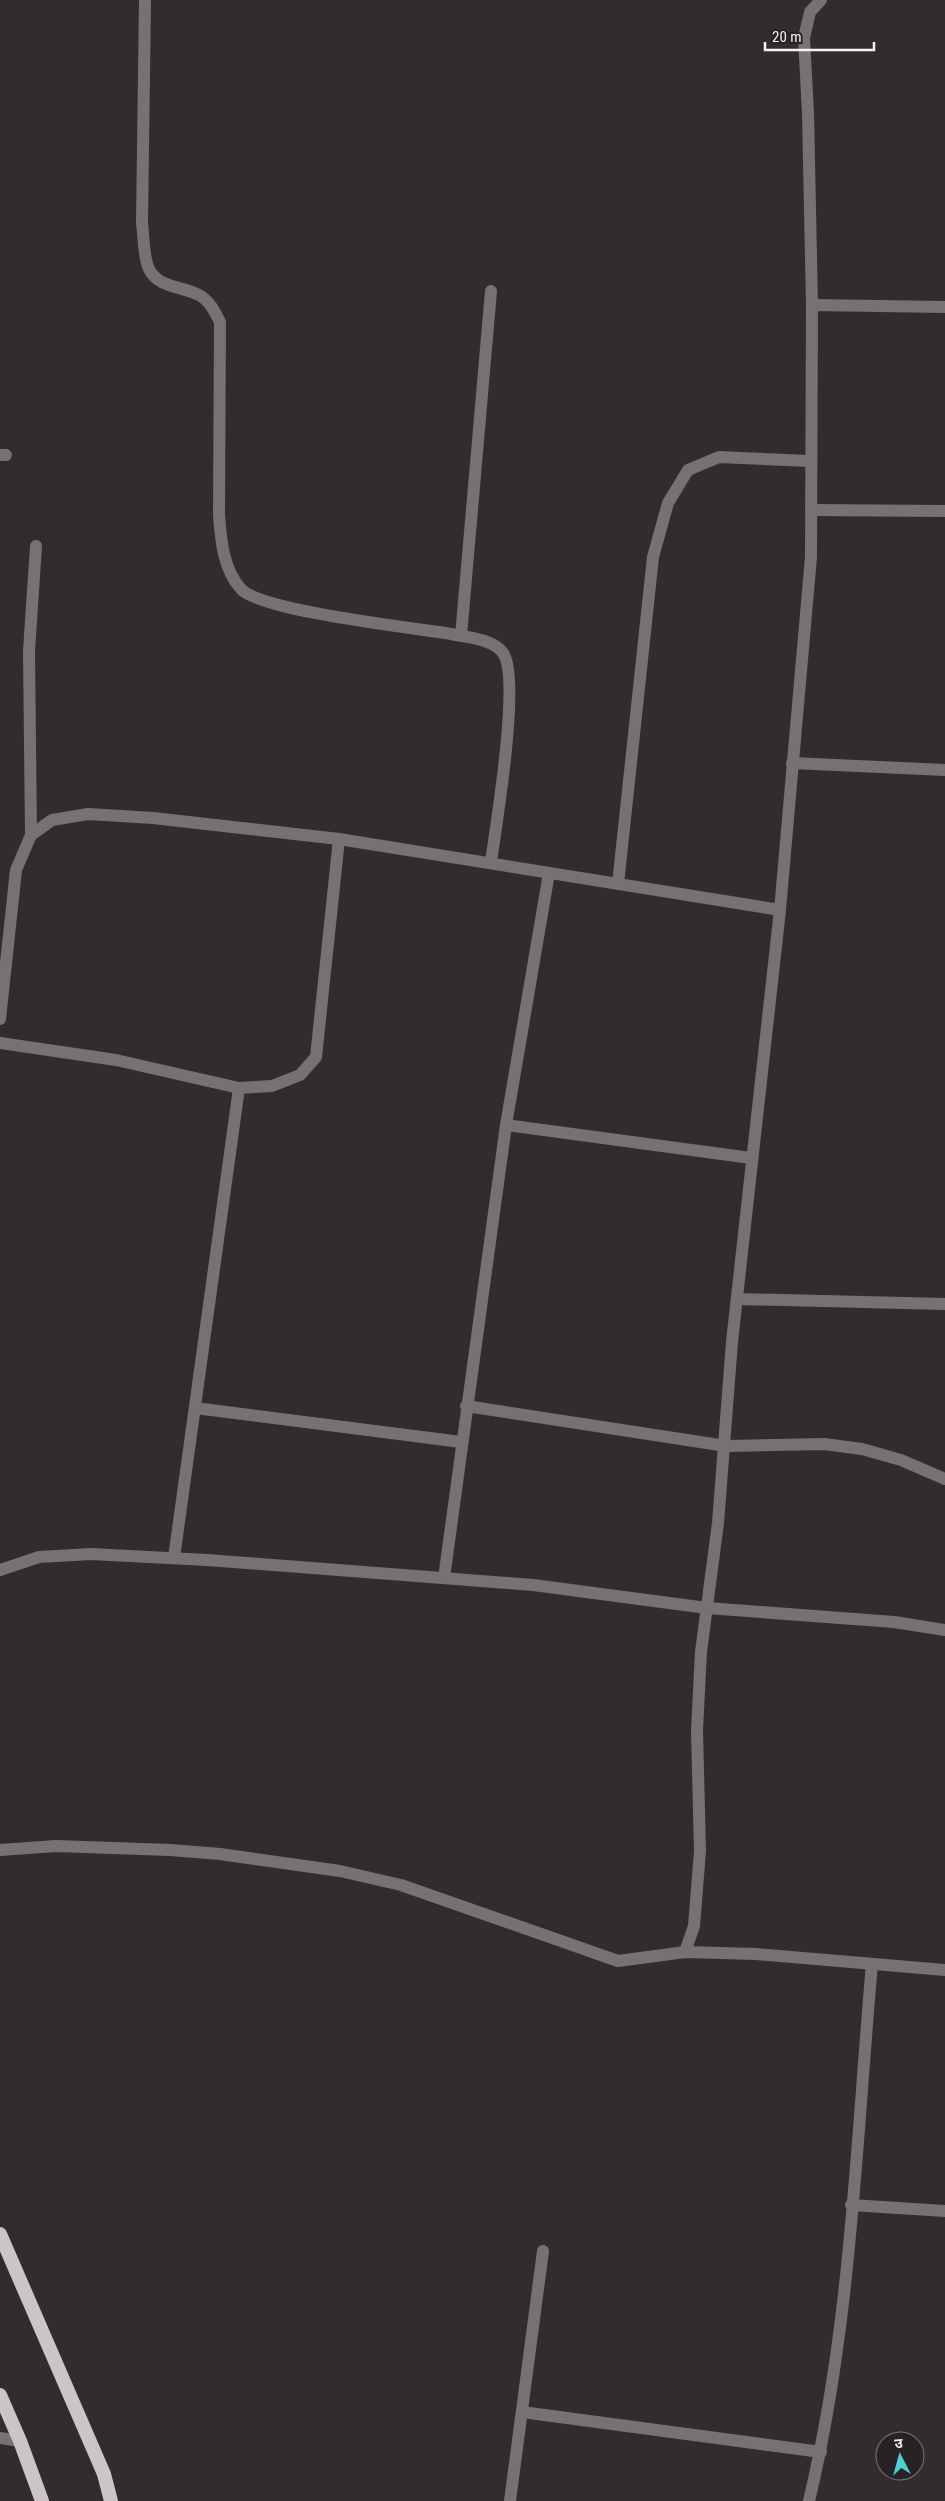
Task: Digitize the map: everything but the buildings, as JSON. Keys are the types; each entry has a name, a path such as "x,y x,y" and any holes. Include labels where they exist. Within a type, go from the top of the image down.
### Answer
{"highway":[{"path":"0,2234 104,2474 111,2501"},
{"path":"0,2394 42,2501"}],"street":[{"path":"145,0 142,223 145,248 149,269 161,283 200,296 213,307 220,322 219,515 222,546 229,570 242,590 260,600 296,610 461,636 490,643 502,653 509,670 510,699 491,862"},
{"path":"686,1952 694,1926 700,1851 698,1730 701,1652 726,1446 737,1299 751,1158 780,910 810,557 812,306 808,112 804,38 810,12 820,0"},
{"path":"461,636 491,291"},
{"path":"812,306 945,307"},
{"path":"618,884 653,557 668,504 688,470 719,457 810,461"},
{"path":"810,510 945,511"},
{"path":"0,1019 16,870 31,835 28,651 36,546"},
{"path":"792,763 945,770"},
{"path":"31,835 52,820 88,814 153,818 339,839 780,910"},
{"path":"0,1044 116,1060 239,1088 272,1086 300,1075 316,1057 339,839"},
{"path":"444,1578 461,1442 506,1125 549,873"},
{"path":"174,1558 239,1088"},
{"path":"506,1125 751,1158"},
{"path":"737,1299 945,1304"},
{"path":"466,1406 726,1446 824,1444 862,1449 901,1460 945,1479"},
{"path":"195,1408 461,1442"},
{"path":"0,1570 39,1557 91,1554 174,1558 533,1585 707,1608 894,1622 945,1630"},
{"path":"0,1850 56,1846 220,1854 340,1872 401,1885 618,1961 686,1952 756,1954 945,1970"},
{"path":"809,2501 821,2452 834,2368 851,2205 872,1964"},
{"path":"851,2205 945,2211"},
{"path":"510,2501 543,2251"},
{"path":"522,2412 821,2452"},
{"path":"0,2438 20,2441"}]}
